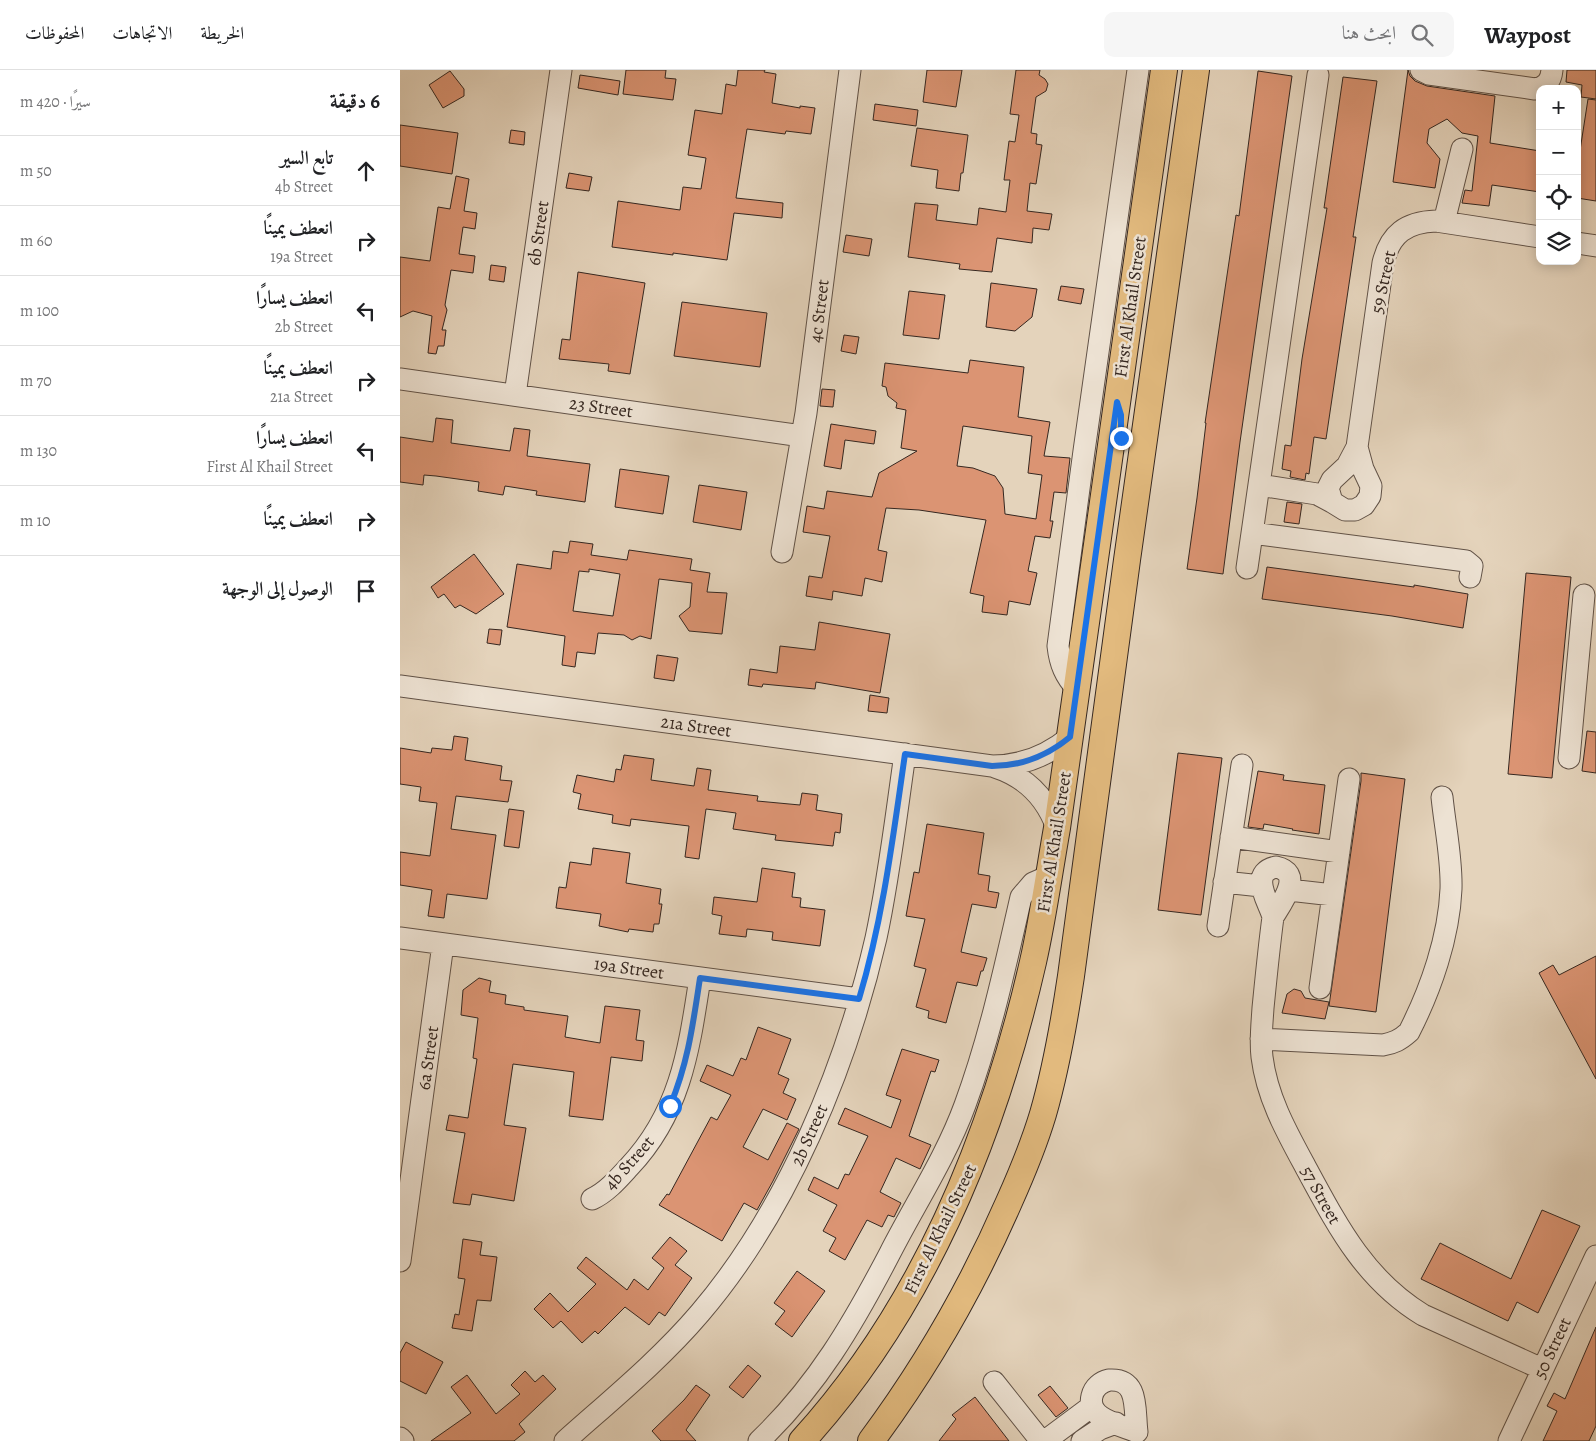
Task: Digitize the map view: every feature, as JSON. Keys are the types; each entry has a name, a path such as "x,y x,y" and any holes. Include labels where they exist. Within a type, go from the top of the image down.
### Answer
{"main road":[{"name":"First Al Khail Street","path":"802,1441 855,1377 907,1299 930,1258 969,1172 988,1119 1022,1004 1033,962 1057,828 1164,70"},
{"name":"First Al Khail Street","path":"871,1441 921,1369 950,1322 976,1273 1021,1175 1043,1116 1057,1060 1070,986 1131,531 1196,70"},
{"path":"1117,402 1122,426 1111,522 1115,531 1120,533 1131,531"},
{"path":"819,1441 826,1414"}],"street":[{"name":"6b Street","path":"516,396 561,70"},
{"name":"4c Street","path":"782,552 802,436 850,70"},
{"path":"1077,689 1063,670 1058,646 1138,70"},
{"path":"1421,70 1429,74 1535,89 1548,82 1552,70"},
{"path":"1248,568 1318,75"},
{"path":"1444,222 1462,149"},
{"name":"59 Street","path":"1357,447 1386,251 1392,240 1401,231 1423,221 1444,222 1536,236"},
{"path":"1581,244 1596,246"},
{"name":"23 Street","path":"400,379 802,436"},
{"path":"1331,492 1345,510 1355,510 1364,505 1370,496 1371,486 1363,469 1357,447"},
{"path":"1331,492 1357,447"},
{"path":"1260,479 1315,493 1331,492"},
{"path":"1252,533 1466,562 1472,566 1470,577"},
{"path":"1569,758 1586,670 1584,595"},
{"name":"21a Street","path":"400,686 992,766 1006,766 1034,759 1059,746 1070,737"},
{"name":"2b Street","path":"565,1441 660,1356 721,1287 776,1202 810,1135 838,1064 868,968 882,908 905,754"},
{"path":"1218,926 1242,765"},
{"name":"21a Street","path":"992,766 1017,776 1038,793 1046,804 1057,828"},
{"path":"1320,988 1349,779"},
{"path":"1261,1039 1383,1045 1402,1039 1409,1032 1437,963 1447,926 1450,898 1450,868 1442,797"},
{"path":"1231,837 1339,852"},
{"path":"1276,867 1281,868 1288,876 1290,885 1273,917 1270,905 1261,886 1264,875 1271,868 1276,867"},
{"path":"759,1441 784,1417 806,1390 846,1332 945,1152 965,1106 994,1016 1021,897 1033,883 1049,876"},
{"path":"1224,882 1261,886"},
{"path":"1289,890 1333,895"},
{"name":"57 Street","path":"1273,917 1261,1039 1268,1086 1279,1116 1341,1231 1370,1272 1406,1305 1423,1315 1542,1369"},
{"name":"19a Street","path":"400,938 859,999"},
{"name":"6a Street","path":"400,1261 443,944"},
{"name":"4b Street","path":"592,1199 601,1194 633,1163 647,1145 670,1106 685,1064 700,978"},
{"name":"50 Street","path":"1509,1441 1596,1258"},
{"path":"1115,1380 1126,1384 1135,1399 1141,1436 1099,1416 1092,1406 1092,1395 1098,1385 1115,1380"},
{"path":"994,1382 1041,1441"},
{"path":"1045,1441 1092,1406"},
{"path":"1082,1441 1100,1429 1116,1423"},
{"path":"400,1438 403,1441"}],"building":[{"path":"626,70 666,70 665,78 676,79 673,100 623,94"},
{"path":"738,70 765,70 764,72 776,74 772,103 800,108 800,106 815,108 811,134 786,131 785,134 747,129 736,198 783,203 782,218 734,213 727,260 612,247 618,201 680,210 683,187 701,189 706,158 688,155 695,110 722,114 726,84 736,86"},
{"path":"927,70 962,70 956,107 923,102"},
{"path":"1016,70 1040,70 1039,75 1048,84 1046,91 1036,97 1031,133 1037,134 1036,144 1042,145 1036,184 1030,183 1027,211 1052,214 1049,230 1033,228 1032,243 997,238 992,272 959,269 960,264 908,257 915,203 938,205 936,220 977,225 979,208 1006,212 1010,180 1004,180 1009,141 1015,142 1019,115 1010,114"},
{"path":"1408,70 1410,76 1415,81 1427,86 1495,96 1490,143 1536,150 1536,191 1492,185 1489,206 1462,203 1465,190 1472,191 1478,136 1462,133 1447,119 1429,129 1427,143 1440,159 1435,188 1393,182"},
{"path":"1567,70 1596,70 1596,99 1581,97 1582,85 1566,82"},
{"path":"450,71 464,89 464,96 443,108 429,85"},
{"path":"1258,71 1292,76 1223,574 1187,569 1205,423 1236,215 1239,216"},
{"path":"580,75 620,81 618,95 578,88"},
{"path":"1343,77 1377,81 1353,237 1356,237 1326,439 1314,437 1309,474 1306,473 1305,480 1290,477 1291,471 1282,469 1285,445 1291,446 1302,359 1327,208 1324,208"},
{"path":"1588,99 1596,100 1596,201 1581,199 1581,144"},
{"path":"875,104 918,110 916,126 873,120"},
{"path":"400,125 458,133 452,174 400,166"},
{"path":"917,128 968,135 959,191 936,188 938,170 911,166"},
{"path":"511,130 525,132 524,145 509,143"},
{"path":"569,173 592,177 589,191 566,188"},
{"path":"456,176 469,179 464,211 477,213 475,229 463,227 459,254 475,256 473,273 451,270 445,305 447,310 442,330 446,330 444,346 438,346 436,354 428,353 432,316 413,311 400,317 400,257 430,261 438,207 450,209"},
{"path":"846,235 872,239 869,256 843,252"},
{"path":"491,265 506,267 504,282 489,280"},
{"path":"578,272 645,283 630,374 608,371 609,364 559,359 562,339 570,340"},
{"path":"991,283 1037,289 1032,317 1015,331 986,327"},
{"path":"1061,286 1084,289 1081,304 1058,300"},
{"path":"909,291 945,295 939,339 903,335"},
{"path":"682,302 767,313 760,367 674,356"},
{"path":"844,335 859,337 856,354 841,351"},
{"path":"970,360 1024,367 1018,417 1050,422 1044,456 1070,458 1066,493 1054,492 1050,521 1053,521 1050,538 1035,536 1028,571 1037,573 1030,605 1009,601 1007,615 982,612 984,596 970,593 986,520 919,510 886,508 878,550 887,552 882,582 865,578 862,596 833,591 832,600 806,596 809,576 822,578 830,536 803,532 807,506 824,509 827,491 872,497 879,473 917,451 901,448 906,410 896,408 897,403 888,396 886,387 882,386 885,363 968,373","holes":["963,426 1032,436 1028,473 1042,475 1036,519 1005,514 1003,488 995,476 973,468 957,466"]},
{"path":"822,389 835,390 833,407 820,406"},
{"path":"436,418 453,420 451,443 510,451 514,428 530,430 527,456 590,464 585,502 536,495 537,491 505,486 503,495 478,491 479,482 436,476 424,475 423,485 400,482 400,437 433,442"},
{"path":"831,424 876,431 874,444 845,440 841,469 824,466"},
{"path":"620,469 669,476 663,514 615,507"},
{"path":"699,485 747,492 741,530 693,522"},
{"path":"1287,502 1302,504 1299,524 1284,522"},
{"path":"570,541 593,544 591,555 627,560 629,550 692,559 690,570 710,573 707,592 727,593 722,634 689,631 679,616 690,607 692,583 659,579 651,639 640,636 632,640 624,635 598,633 595,654 577,652 575,667 562,665 565,636 507,627 517,564 551,569 553,551 568,553","holes":["589,569 620,574 613,616 573,611 579,571 589,572"]},
{"path":"474,554 504,594 476,614 460,605 455,608 444,594 438,598 431,587"},
{"path":"1267,567 1414,587 1414,585 1468,594 1463,628 1392,616 1262,599"},
{"path":"1526,573 1571,577 1552,778 1508,774"},
{"path":"819,622 890,634 880,693 816,682 815,689 763,684 762,687 748,685 750,669 777,673 780,646 815,650"},
{"path":"489,629 502,630 500,645 487,643"},
{"path":"657,655 678,658 674,681 654,678"},
{"path":"870,695 889,698 887,713 868,711"},
{"path":"1587,731 1596,732 1596,773 1582,771"},
{"path":"454,736 468,738 465,760 502,766 500,780 512,781 508,802 456,796 451,829 496,835 487,899 447,894 444,918 428,916 432,890 400,885 400,852 430,856 437,803 419,801 421,787 400,784 400,748 431,753 432,748 452,750"},
{"path":"1178,753 1222,758 1201,915 1158,910"},
{"path":"624,755 654,759 651,780 694,786 697,768 711,770 708,790 758,796 757,801 800,805 802,793 818,795 816,810 842,814 840,833 835,832 833,846 775,840 776,835 733,829 736,813 706,809 699,859 685,857 689,826 631,819 630,826 612,823 613,815 578,809 581,794 573,792 577,775 614,782 616,769 621,770"},
{"path":"1258,771 1284,775 1283,780 1325,785 1319,834 1264,824 1263,829 1248,827"},
{"path":"1361,773 1405,779 1376,1012 1329,1006"},
{"path":"509,809 524,811 519,848 504,846"},
{"path":"927,824 984,833 978,874 990,876 988,891 999,893 996,908 972,904 961,952 987,958 977,986 957,982 946,1023 928,1018 929,1011 916,1007 926,969 914,966 925,919 906,916 914,872 919,873"},
{"path":"593,848 630,853 626,883 661,889 659,904 662,904 659,924 654,924 653,932 629,929 628,932 599,926 601,914 556,908 559,887 566,888 570,862 591,865"},
{"path":"762,868 795,873 792,897 801,898 800,907 825,910 820,946 772,940 773,932 747,929 746,937 719,934 722,916 712,914 714,897 757,902"},
{"path":"1596,956 1596,1079 1539,973 1553,965 1559,975"},
{"path":"479,978 491,981 489,992 506,995 505,1004 524,1007 524,1010 568,1016 565,1037 600,1043 605,1006 640,1010 636,1040 644,1041 642,1061 611,1057 603,1120 569,1116 574,1072 513,1064 504,1125 526,1128 514,1201 472,1194 470,1205 453,1203 465,1133 446,1130 449,1115 468,1118 477,1059 473,1058 478,1018 461,1015 463,990"},
{"path":"1294,989 1301,991 1305,998 1329,1002 1325,1019 1282,1013 1287,994"},
{"path":"758,1027 791,1039 778,1074 789,1079 783,1093 796,1099 787,1120 763,1109 743,1147 768,1160 787,1123 799,1129 757,1210 744,1203 722,1241 659,1205 667,1194 669,1195 711,1117 717,1120 731,1095 700,1081 707,1065 733,1076 741,1058 746,1060"},
{"path":"902,1049 939,1060 935,1072 931,1071 909,1136 931,1145 920,1169 896,1158 880,1192 901,1203 894,1217 888,1215 882,1227 867,1220 845,1260 829,1251 836,1238 823,1231 837,1205 808,1190 814,1177 838,1189 845,1174 849,1175 868,1136 838,1124 845,1108 891,1128 901,1100 886,1095"},
{"path":"1542,1210 1580,1226 1538,1313 1517,1302 1508,1321 1421,1279 1440,1243 1511,1279"},
{"path":"670,1237 687,1251 675,1265 692,1278 665,1316 659,1312 649,1325 625,1307 598,1334 595,1331 582,1343 561,1321 553,1328 534,1309 550,1293 568,1312 596,1284 577,1268 586,1257 627,1290 634,1279 648,1290 664,1268 652,1258"},
{"path":"463,1239 482,1242 480,1255 497,1257 491,1301 477,1300 472,1331 452,1328 455,1314 459,1315 465,1279 458,1278"},
{"path":"797,1271 825,1291 792,1337 775,1324 785,1311 774,1303"},
{"path":"1596,1327 1596,1426 1589,1441 1543,1441 1557,1411 1547,1406 1554,1393 1565,1399"},
{"path":"406,1342 443,1362 426,1394 400,1381 400,1353"},
{"path":"748,1365 761,1376 743,1398 729,1387"},
{"path":"525,1371 535,1382 543,1375 556,1389 519,1424 525,1432 514,1441 431,1441 471,1413 451,1387 467,1375 496,1414 520,1394 511,1385"},
{"path":"696,1385 710,1395 686,1430 696,1441 661,1441 652,1431 684,1400"},
{"path":"1050,1386 1068,1408 1056,1417 1038,1395"},
{"path":"975,1397 1009,1441 939,1441 956,1419 952,1415"}],"route":[{"path":"670,1106 685,1064 700,978 859,999 876,938 882,908 905,754 992,766 1006,766 1034,759 1059,746 1070,737 1117,402 1121,415 1121,438"}]}
